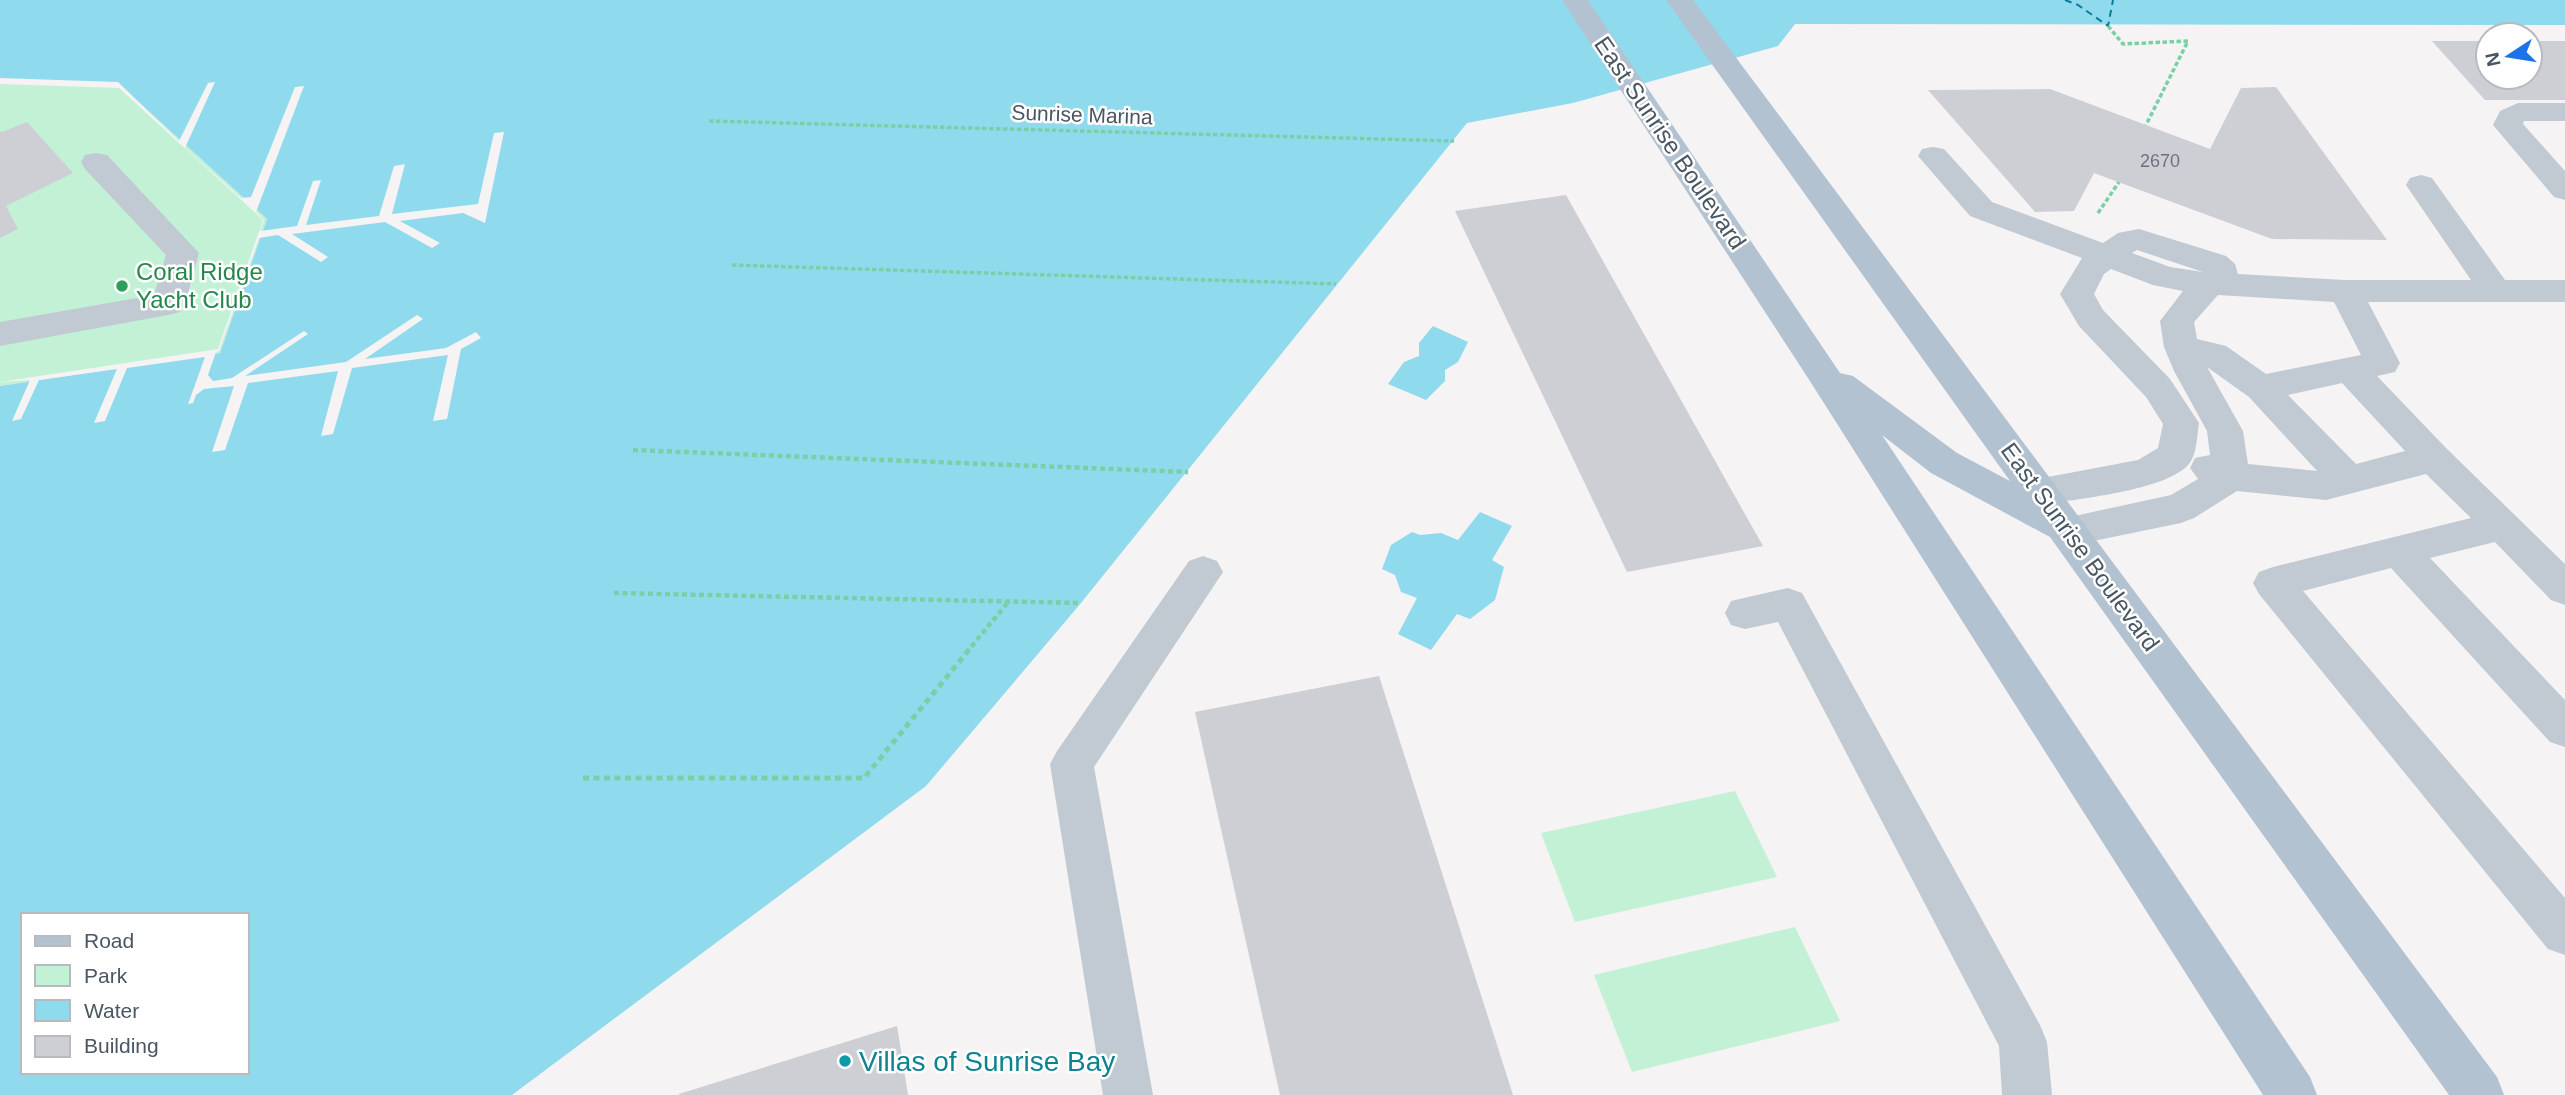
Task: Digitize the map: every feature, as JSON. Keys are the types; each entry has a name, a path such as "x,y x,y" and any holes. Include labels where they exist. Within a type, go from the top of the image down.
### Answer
{"main road":[{"name":"East Sunrise Boulevard","path":"1575,0 1820,369 2292,1095"},
{"name":"East Sunrise Boulevard","path":"1679,0 2479,1095"},
{"path":"1820,369 1944,463 2069,531"}],"lane":[{"path":"2565,112 2518,112 2510,117 2508,125 2565,190"},
{"path":"1933,156 1981,209 2165,277 2212,284 2345,291 2565,291"},
{"path":"0,334 169,304 184,253 96,162"},
{"path":"2421,185 2495,290"},
{"path":"2107,257 2091,267 2077,295 2091,318 2158,388 2180,423 2175,456"},
{"path":"2212,284 2195,298 2177,320 2181,347 2191,371 2225,432 2231,476"},
{"path":"2261,388 2383,363 2345,291"},
{"path":"2181,347 2214,355 2261,388 2348,480"},
{"path":"2349,369 2433,458 2565,589"},
{"path":"2040,491 2146,472 2175,456 2231,476 2326,486 2433,458"},
{"path":"2069,531 2181,508 2231,476"},
{"path":"2502,525 2273,583 2565,933"},
{"path":"2399,551 2565,729"},
{"path":"1128,1095 1072,764 1203,572"},
{"path":"1745,612 1788,604 2023,1042 2027,1095"}],"path":[{"path":"2108,26 2123,44 2188,41 2146,125"},
{"name":"Sunrise Marina","path":"709,121 1454,141"},
{"path":"732,265 1336,284"},
{"path":"633,450 1188,472"},
{"path":"614,593 1081,603"},
{"path":"583,778 864,778 1009,601"}],"green space":[{"name":"Coral Ridge Yacht Club","path":"0,81 120,85 267,219 220,353 0,386"},
{"path":"1735,791 1777,877 1575,922 1541,833"},
{"path":"1795,927 1840,1021 1632,1072 1594,975"}],"water":[{"path":"0,0 2565,0 2565,25 2544,25 2544,21 2474,21 2474,25 1795,24 1778,46 1573,103 1467,123 1081,603 926,786 512,1095 0,1095 0,386 220,353 267,219 120,85 0,81"},
{"path":"1433,326 1468,342 1458,362 1445,370 1445,381 1426,400 1388,384 1404,362 1419,356 1419,343"},
{"path":"1480,512 1512,526 1492,560 1504,567 1495,600 1470,619 1457,614 1431,650 1398,634 1417,598 1401,592 1395,575 1382,569 1391,545 1412,532 1420,535 1441,533 1458,540"}],"pier":[{"name":"Coral Ridge Yacht Club","path":"0,78 118,82 179,141 208,83 215,82 185,148 241,198 251,197 295,87 304,86 256,212 264,220 260,231 297,226 313,181 321,180 306,225 379,216 394,166 405,164 392,214 478,204 494,133 504,132 485,223 463,213 400,221 440,243 432,248 385,222 292,234 328,257 321,262 278,235 259,238 219,351 216,352 208,375 213,381 232,378 304,331 308,334 245,376 346,362 417,315 423,319 365,359 446,348 476,332 481,338 461,349 447,419 433,421 448,355 352,368 333,434 321,436 338,371 248,383 225,450 212,452 234,386 204,389 196,395 193,403 188,404 205,357 127,368 105,421 94,423 117,369 39,380 21,419 12,421 30,380 0,382 218,349 263,220 119,88 0,84"}],"building":[{"path":"2432,41 2474,41 2474,88"},
{"path":"2544,41 2565,41 2565,100 2485,100 2477,91 2544,91"},
{"path":"2276,87 2387,240 2272,239 2094,173 2074,211 2035,212 1928,90 2050,89 2210,149 2241,88"},
{"path":"27,122 73,173 6,206 18,229 0,238 0,131"},
{"path":"1566,195 1763,546 1627,572 1455,211"},
{"path":"1379,676 1513,1095 1280,1095 1195,712"},
{"name":"Villas of Sunrise Bay","path":"897,1026 908,1095 679,1095 679,1094"}],"ferry route":[{"path":"2065,0 2078,5 2108,26 2113,0"}],"place":[{"name":"Coral Ridge Yacht Club","path":"122,286"},
{"name":"Villas of Sunrise Bay","path":"845,1061"}]}
